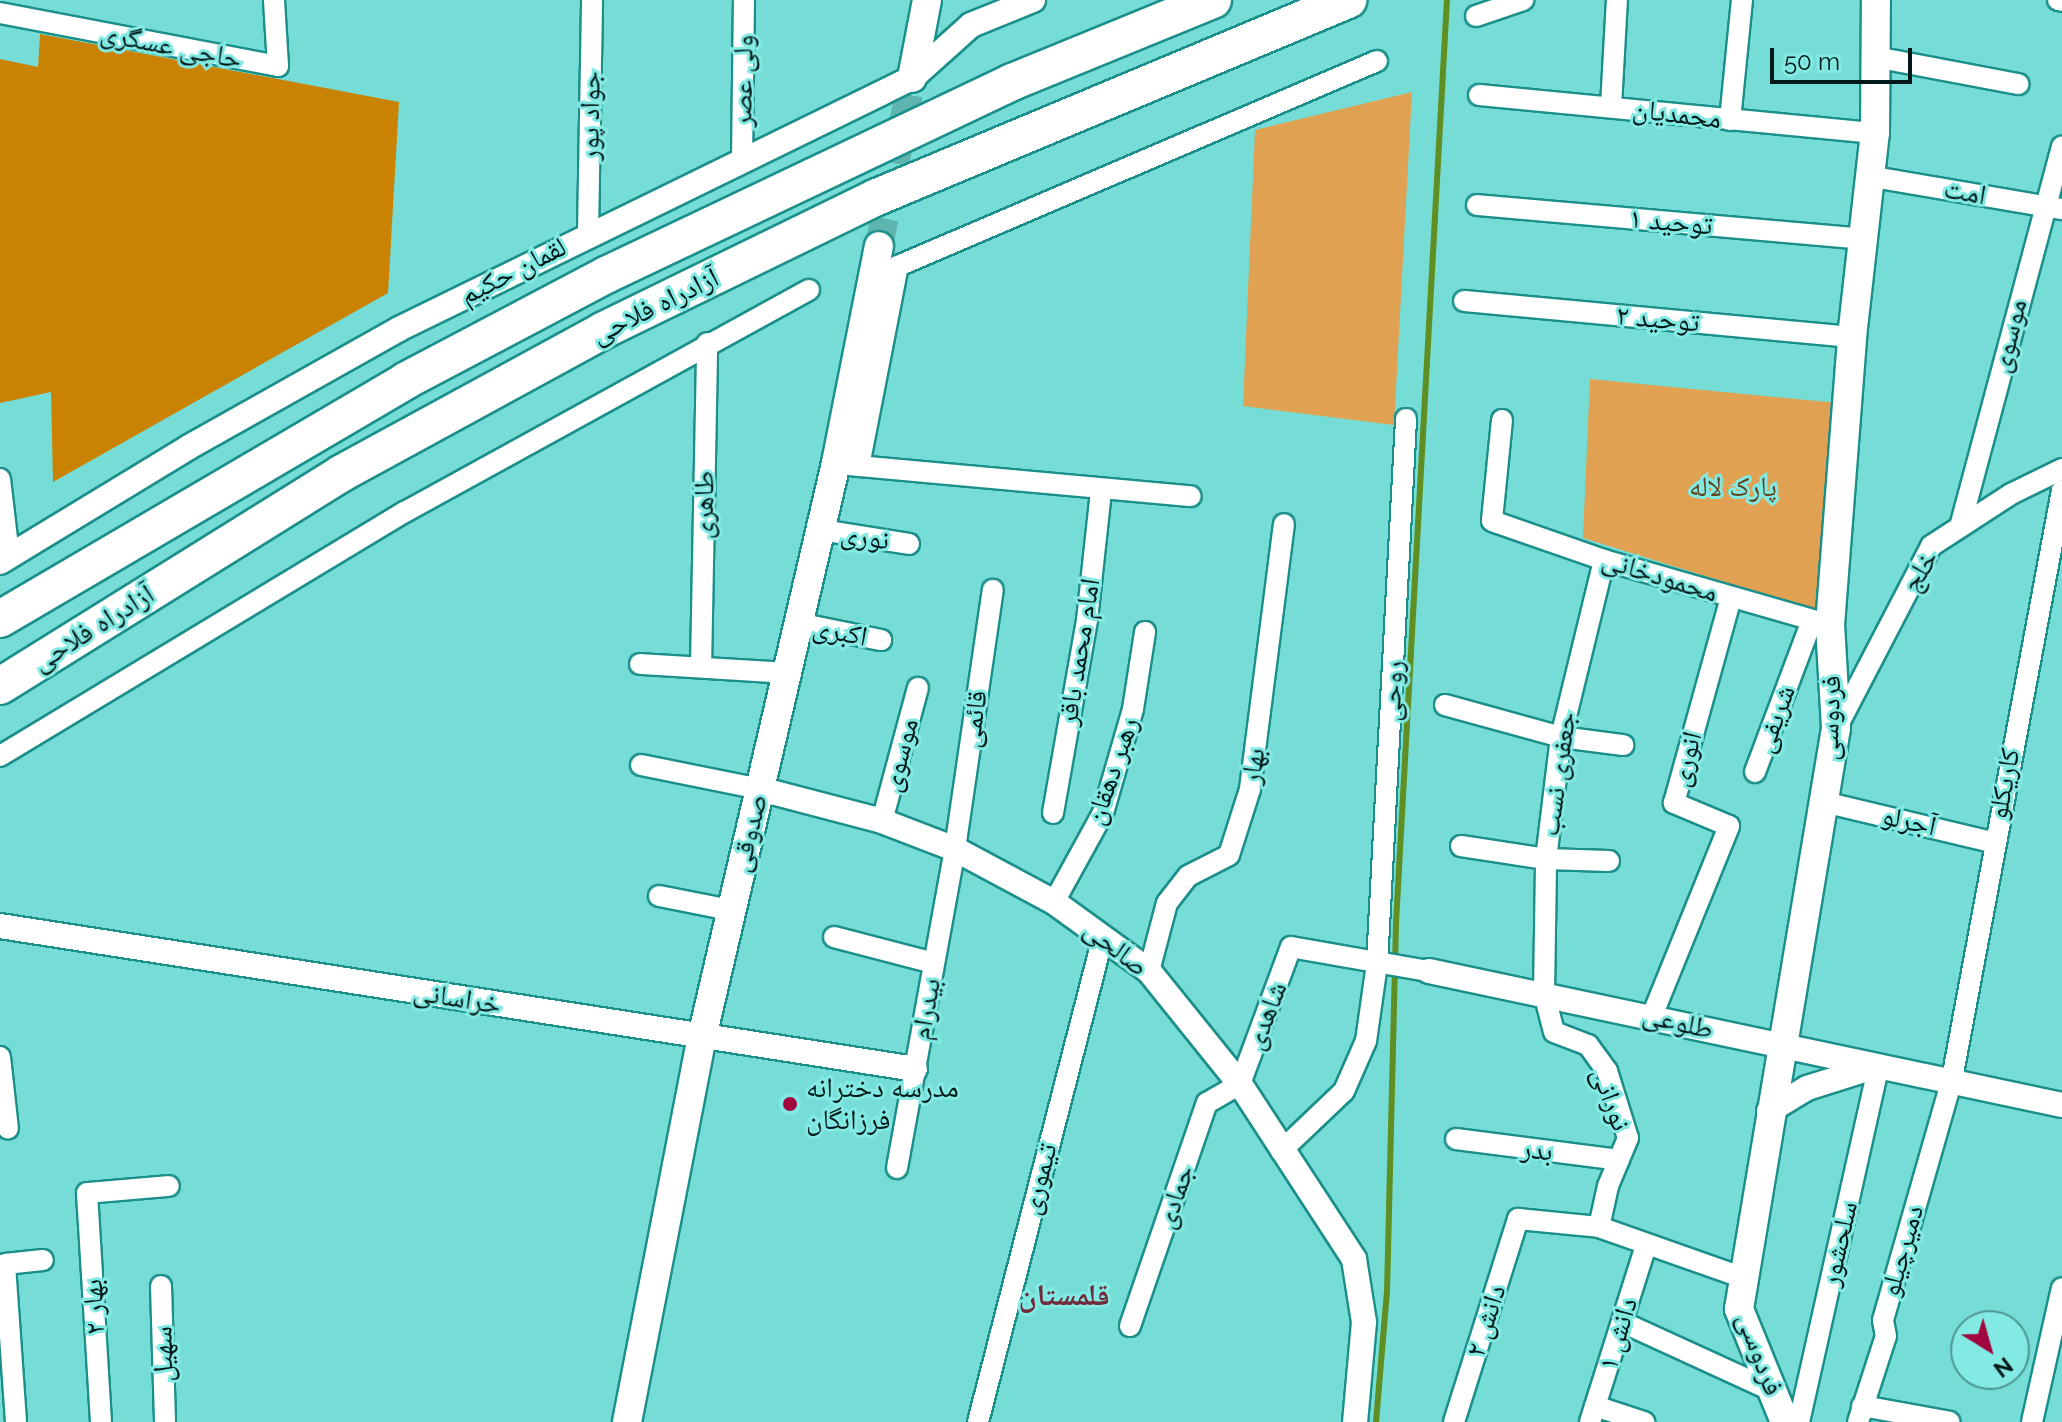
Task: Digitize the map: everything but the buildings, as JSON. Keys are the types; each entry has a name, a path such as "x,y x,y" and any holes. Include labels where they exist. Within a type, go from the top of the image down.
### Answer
{"highway":[{"name":"آزادراه فلاحی","path":"0,619 405,381 608,274 1012,82 1213,0"},
{"name":"آزادراه فلاحی","path":"0,686 342,473 604,330 877,197 1348,0"}],"main road":[{"path":"912,78 927,0"},
{"name":"فردوسی","path":"1785,1422 1739,1309 1769,1111 1836,728 1821,623 1875,133 1876,0"},
{"name":"صدوقی","path":"627,1422 702,1037 730,910 821,530 848,465 879,246"}],"street":[{"name":"حاجی عسگری","path":"0,13 278,66 274,0"},
{"name":"جواد پور","path":"588,233 592,0"},
{"name":"ولی عصر","path":"742,161 744,0"},
{"name":"لقمان حکیم","path":"5,559 241,418 588,233 912,78 971,25 1033,0"},
{"path":"1476,16 1523,0"},
{"path":"1611,106 1617,0"},
{"path":"1730,120 1742,0"},
{"path":"1875,57 2018,84"},
{"path":"1191,496 1101,491 848,465 898,266 1377,61"},
{"name":"محمدیان","path":"1479,95 1875,133"},
{"name":"موسوی","path":"1960,527 2052,207 2062,146"},
{"name":"امت","path":"1868,176 2052,207"},
{"name":"توحید ۱","path":"1477,205 1864,239"},
{"path":"0,756 405,512 707,343 809,290"},
{"name":"توحید ۲","path":"1464,301 1852,337"},
{"name":"طاهری","path":"701,667 707,343"},
{"name":"روحی","path":"1281,1151 1344,1091 1366,1041 1377,964 1406,419"},
{"name":"محمودخانی","path":"1502,420 1492,521 1604,560 1821,623"},
{"name":"خلج","path":"1836,728 1931,546 2011,494 2062,469"},
{"path":"0,479 5,559"},
{"name":"کاریکلو","path":"1952,1079 1992,842 2062,490"},
{"name":"امام محمد باقر","path":"1053,813 1087,620 1101,491"},
{"name":"بهار","path":"1149,971 1167,903 1188,876 1229,855 1250,789 1284,524"},
{"name":"نوری","path":"821,530 909,544"},
{"name":"جعفری نسب","path":"1544,993 1546,859 1561,737 1604,560"},
{"name":"قائمی","path":"955,849 993,590"},
{"name":"انوری","path":"1652,1016 1729,826 1674,803 1731,598"},
{"name":"اکبری","path":"798,623 881,640"},
{"name":"شریفی","path":"1755,772 1821,623"},
{"name":"رهبر دهقان","path":"1054,902 1103,813 1133,709 1145,632"},
{"path":"640,664 787,673"},
{"name":"موسوی","path":"882,821 918,688"},
{"path":"1445,705 1561,737 1623,745"},
{"path":"641,765 760,789"},
{"name":"صالحی","path":"760,789 882,821 955,849 1054,902 1149,971 1240,1084 1354,1259 1364,1322 1355,1422"},
{"name":"آجرلو","path":"1824,802 1992,842"},
{"path":"1461,846 1546,859 1609,861"},
{"name":"بیدرام","path":"897,1168 955,849"},
{"path":"659,896 730,910"},
{"name":"خراسانی","path":"0,926 915,1069"},
{"path":"834,937 934,963"},
{"name":"تیموری","path":"978,1422 1103,937"},
{"name":"طلوعی","path":"1291,947 1544,993 2062,1105"},
{"name":"شاهدی","path":"1240,1084 1291,947"},
{"name":"نورانی","path":"1544,993 1554,1032 1588,1045 1607,1071 1628,1138 1599,1227"},
{"path":"0,1057 8,1129"},
{"path":"1769,1111 1807,1088 1879,1065"},
{"name":"سلحشور","path":"1799,1422 1879,1065"},
{"name":"دمیرچیلو","path":"1860,1414 1886,1336 1883,1320 1952,1079"},
{"name":"جمادی","path":"1130,1326 1207,1103 1240,1084"},
{"name":"بدر","path":"1456,1139 1619,1160"},
{"name":"بهار ۲","path":"101,1422 87,1193 169,1186"},
{"name":"دانش ۲","path":"1454,1422 1518,1219 1599,1227"},
{"path":"1599,1227 1744,1278"},
{"name":"دانش ۱","path":"1593,1414 1646,1245"},
{"path":"16,1422 5,1264 43,1260"},
{"name":"سهیل","path":"161,1286 165,1422"},
{"path":"2032,1422 2062,1288"},
{"path":"1622,1322 1773,1391"},
{"path":"1593,1414 1644,1422"},
{"path":"1860,1414 1950,1422"}],"green space":[{"path":"1412,92 1394,425 1243,406 1255,130"},
{"name":"پارک لاله","path":"1590,379 1838,403 1824,613 1583,538"}],"shaded area":[{"path":"40,34 399,102 388,293 53,482 51,392 0,403 0,59 38,67"}],"waterway":[{"path":"1376,1422 1387,1292 1396,923 1447,0"}],"tunnel":[{"path":"879,246 912,78"}],"place":[{"name":"مدرسه دخترانه فرزانگان","path":"790,1104"}],"district":[{"name":"قلمستان","path":"1064,1295"}]}
